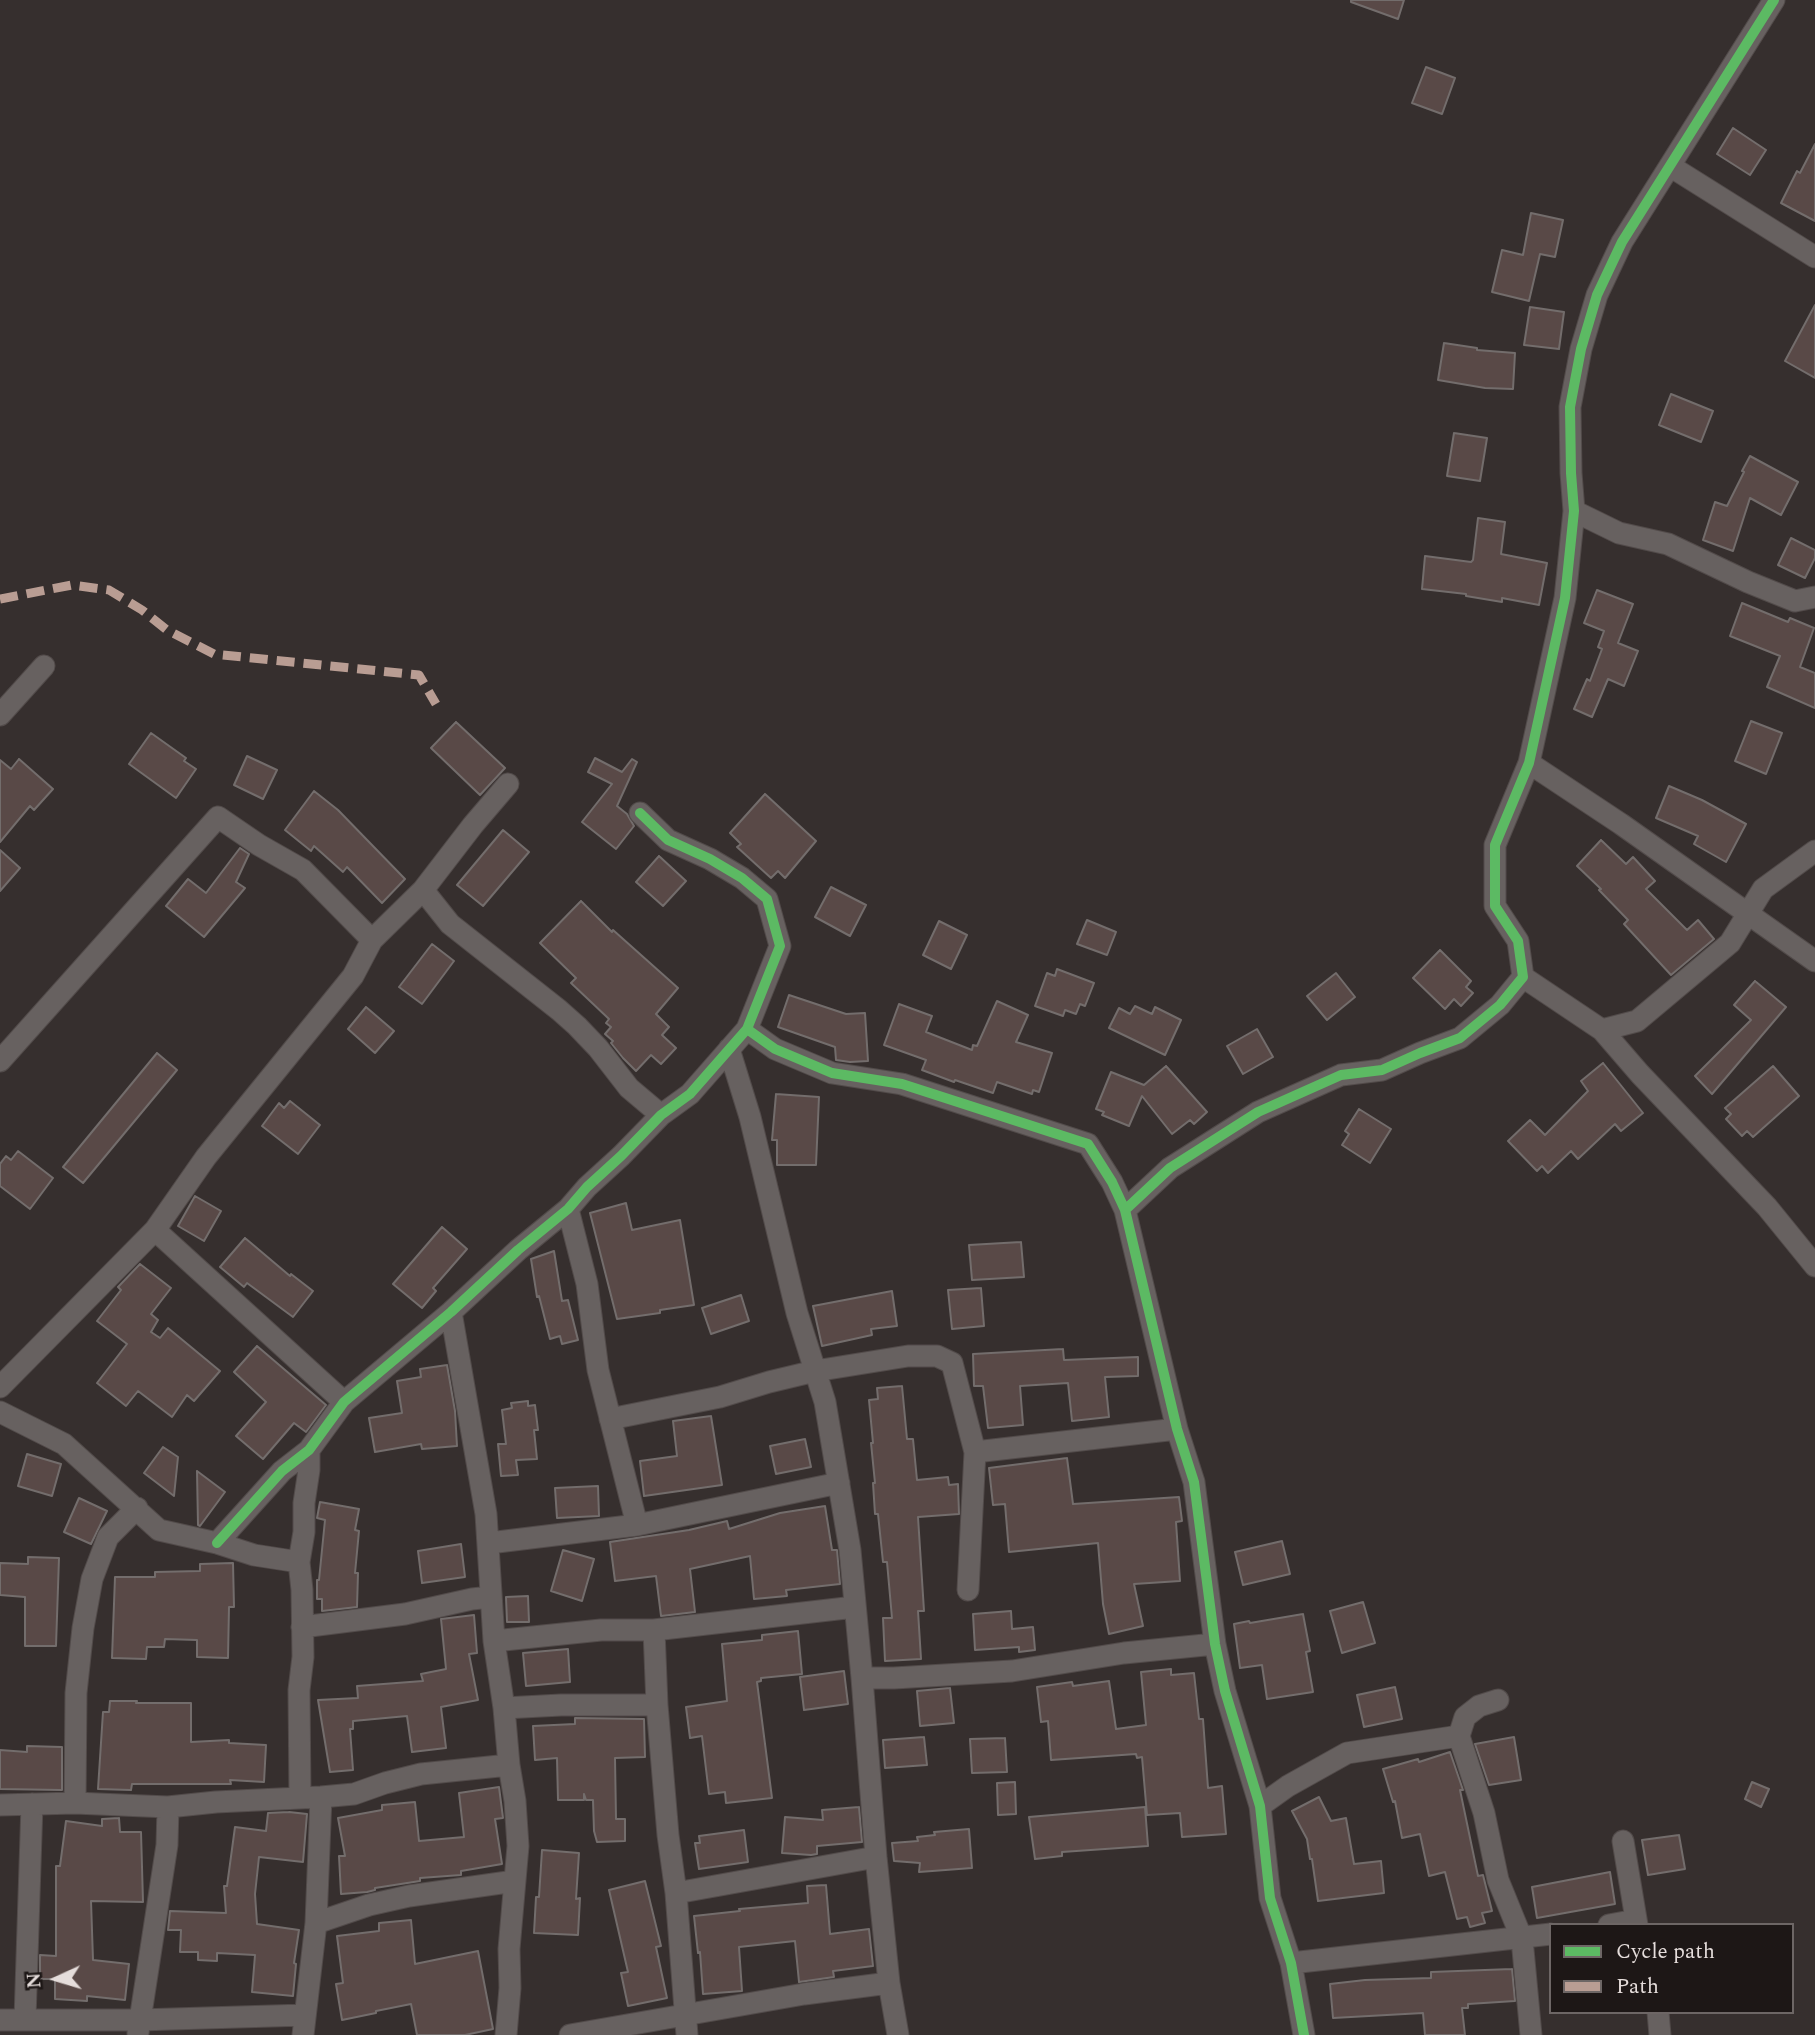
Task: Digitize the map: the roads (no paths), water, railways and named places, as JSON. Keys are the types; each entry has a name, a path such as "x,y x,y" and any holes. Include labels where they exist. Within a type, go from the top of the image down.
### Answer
{"street":[{"path":"1125,1210 1170,1168 1258,1112 1341,1075 1382,1070 1460,1038 1500,1005 1523,977 1518,941 1495,906 1495,845 1529,763 1565,598 1574,511 1570,473 1570,407 1584,338 1597,295 1622,242 1774,0"},
{"path":"1670,166 1815,257"},
{"path":"1574,511 1619,533 1668,544 1795,601 1815,597"},
{"path":"0,715 44,666"},
{"path":"1529,763 1621,824 1815,961"},
{"path":"0,1387 155,1230 206,1157 353,976 372,940 423,890 508,784"},
{"path":"217,1543 282,1471 309,1450 344,1402 568,1209 661,1115 690,1094 747,1029 780,946 767,899 732,872 668,840 640,813"},
{"path":"0,1061 218,817 303,870 372,940"},
{"path":"1602,1030 1637,1021 1730,943 1763,889 1815,851"},
{"path":"423,890 450,923 577,1027 598,1048 629,1088 661,1115"},
{"path":"1523,977 1602,1030 1640,1074 1767,1207 1815,1266"},
{"path":"747,1029 775,1049 832,1073 902,1084 1088,1144 1112,1182 1125,1210 1177,1429 1197,1498 1215,1644 1260,1805 1270,1898 1291,1963 1304,2035"},
{"path":"729,1049 750,1117 797,1313 825,1402 839,1483 850,1550 876,1857 889,1983 898,2035"},
{"path":"568,1209 587,1284 597,1370 638,1525"},
{"path":"155,1230 344,1402"},
{"path":"451,1312 486,1514 494,1641 515,1801 518,1846 509,1949 510,1988 506,2035"},
{"path":"610,1419 720,1397 815,1371 908,1356 937,1356 953,1363 975,1452 968,1590"},
{"path":"0,1412 64,1444 159,1530 217,1543 254,1555 299,1562"},
{"path":"975,1452 1177,1429"},
{"path":"0,2020 25,2019 139,2028 304,2025 316,1923 310,1797 299,1690 303,1657 299,1562 304,1532 309,1450"},
{"path":"489,1543 638,1525 839,1483"},
{"path":"75,1803 76,1693 83,1628 92,1579 108,1538 137,1508"},
{"path":"302,1626 405,1614 491,1597"},
{"path":"494,1641 601,1630 654,1630 855,1607"},
{"path":"654,1630 657,1705 686,2025"},
{"path":"862,1678 1012,1671 1124,1653 1215,1644"},
{"path":"1498,1700 1479,1706 1465,1717 1460,1736 1484,1813 1498,1880 1522,1939 1531,2035"},
{"path":"504,1708 657,1705"},
{"path":"1260,1805 1347,1753 1460,1736"},
{"path":"0,1805 75,1803 168,1807 354,1794 421,1773 509,1765"},
{"path":"25,2019 32,1804"},
{"path":"139,2028 167,1845 168,1807"},
{"path":"1623,1841 1637,1923"},
{"path":"676,1893 876,1857"},
{"path":"316,1923 369,1905 410,1896 516,1881"},
{"path":"1291,1963 1549,1934"},
{"path":"570,2035 686,2025 804,1994 889,1983"},
{"path":"1658,2014 1660,2035"}]}
